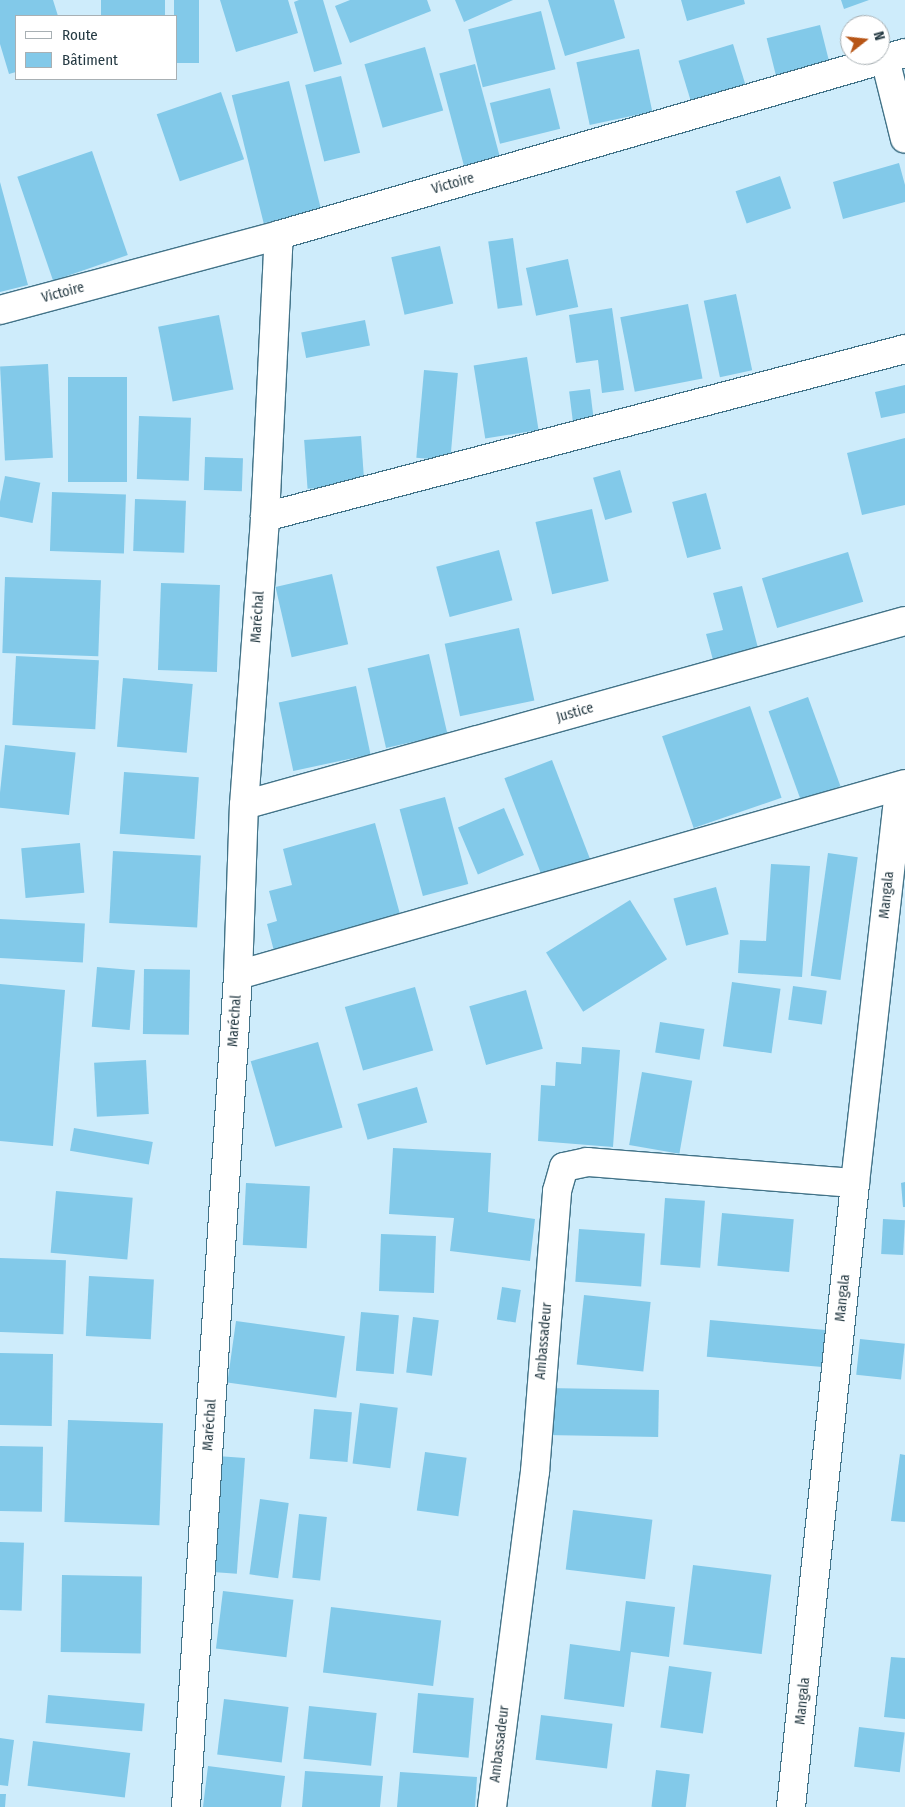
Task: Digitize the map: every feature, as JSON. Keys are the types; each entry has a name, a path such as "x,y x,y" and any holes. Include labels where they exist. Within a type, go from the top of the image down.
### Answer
{"street":[{"path":"895,56 905,139"},
{"name":"Victoire","path":"0,310 279,235 895,56"},
{"name":"Maréchal","path":"186,1807 238,975 244,805 265,516 279,235"},
{"path":"265,516 905,349"},
{"name":"Justice","path":"244,805 905,621"},
{"path":"238,975 902,786"},
{"name":"Mangala","path":"791,1807 854,1183 902,786"},
{"name":"Ambassadeur","path":"492,1807 535,1472 557,1191 564,1167 586,1162 854,1183"}],"building":[{"path":"0,0 53,0 58,15 15,15 15,72 9,74 0,44"},
{"path":"101,0 165,0 165,15 101,15"},
{"path":"174,0 199,0 199,63 178,63 178,15 174,15"},
{"path":"220,0 288,0 298,33 236,52"},
{"path":"299,0 323,0 342,64 314,72 294,2"},
{"path":"350,0 427,0 431,11 350,43 335,6"},
{"path":"455,0 513,0 464,22"},
{"path":"548,0 614,0 625,38 565,56"},
{"path":"681,0 744,0 745,4 687,21"},
{"path":"841,0 869,0 844,9"},
{"path":"541,11 556,69 483,87 468,29"},
{"path":"820,25 830,64 776,77 767,38"},
{"path":"733,44 746,87 692,104 678,61"},
{"path":"425,47 443,110 383,128 364,64"},
{"path":"639,49 652,112 590,125 576,62"},
{"path":"475,64 502,166 467,176 439,74"},
{"path":"341,76 360,153 324,162 305,85"},
{"path":"289,81 321,209 264,223 232,95"},
{"path":"550,88 560,129 500,144 490,103"},
{"path":"221,92 244,159 180,181 157,114"},
{"path":"92,151 128,255 53,281 17,177"},
{"path":"899,163 905,185 905,202 843,219 833,182"},
{"path":"780,176 791,208 747,223 736,191"},
{"path":"0,182 28,285 0,292"},
{"path":"513,238 522,305 498,309 488,241"},
{"path":"440,246 453,303 405,315 391,257"},
{"path":"568,259 578,307 536,316 526,268"},
{"path":"736,294 752,370 720,377 704,301"},
{"path":"688,304 703,379 635,392 620,317"},
{"path":"612,308 624,390 602,393 598,360 576,363 569,315"},
{"path":"219,315 234,390 173,401 158,327"},
{"path":"365,320 370,346 306,358 301,332"},
{"path":"527,357 539,430 485,439 474,365"},
{"path":"48,364 53,458 5,460 0,367"},
{"path":"424,370 458,373 450,461 416,458"},
{"path":"68,377 127,377 127,482 68,482"},
{"path":"905,385 905,413 881,418 875,392"},
{"path":"590,389 595,428 574,430 569,392"},
{"path":"139,416 191,418 189,481 137,479"},
{"path":"361,436 364,485 308,489 304,440"},
{"path":"905,438 905,505 862,515 847,453"},
{"path":"205,457 243,458 242,491 204,490"},
{"path":"620,470 632,512 605,520 593,478"},
{"path":"5,476 40,483 33,523 0,517 0,502"},
{"path":"52,492 126,495 124,554 50,551"},
{"path":"706,493 721,549 687,558 672,502"},
{"path":"135,499 186,501 184,553 133,551"},
{"path":"592,509 609,581 552,594 535,522"},
{"path":"499,550 512,600 450,617 436,567"},
{"path":"848,552 863,602 777,628 762,578"},
{"path":"332,574 348,644 292,657 275,587"},
{"path":"5,577 101,580 98,656 2,653"},
{"path":"161,583 220,585 217,672 158,670"},
{"path":"742,586 758,648 713,660 706,634 723,630 713,593"},
{"path":"519,628 534,700 460,716 445,644"},
{"path":"429,654 447,734 386,748 368,668"},
{"path":"16,656 99,660 95,729 12,725"},
{"path":"123,678 193,684 187,753 117,747"},
{"path":"356,686 371,754 293,771 279,702"},
{"path":"808,697 840,786 801,801 769,711"},
{"path":"750,706 782,798 694,828 662,736"},
{"path":"5,745 76,752 69,815 0,808"},
{"path":"552,760 593,867 546,886 504,778"},
{"path":"124,772 199,777 194,839 120,834"},
{"path":"445,797 468,884 423,896 400,809"},
{"path":"504,808 524,855 478,874 458,828"},
{"path":"375,823 403,925 276,959 267,924 277,921 269,891 292,885 283,849"},
{"path":"80,843 84,893 26,898 21,848"},
{"path":"113,851 201,856 197,928 109,923"},
{"path":"828,853 858,857 840,980 811,976"},
{"path":"771,864 810,866 802,977 738,973 740,940 766,941"},
{"path":"716,887 729,934 686,946 673,898"},
{"path":"630,900 667,959 583,1012 546,952"},
{"path":"0,919 85,923 83,962 0,958"},
{"path":"97,967 135,970 130,1030 92,1027"},
{"path":"144,969 190,970 189,1035 143,1034"},
{"path":"732,982 781,989 771,1053 723,1046"},
{"path":"0,984 65,990 53,1146 0,1141"},
{"path":"793,986 827,991 822,1024 788,1020"},
{"path":"415,987 433,1050 363,1071 345,1007"},
{"path":"526,990 543,1049 486,1065 469,1006"},
{"path":"660,1022 704,1029 700,1060 655,1053"},
{"path":"318,1042 343,1128 275,1147 251,1061"},
{"path":"582,1047 620,1050 613,1147 538,1141 541,1085 555,1086 556,1062 581,1064"},
{"path":"146,1060 149,1114 97,1117 94,1063"},
{"path":"642,1072 692,1081 679,1154 629,1145"},
{"path":"417,1087 427,1123 368,1140 357,1104"},
{"path":"74,1128 153,1142 149,1165 70,1151"},
{"path":"393,1148 491,1153 488,1212 535,1219 530,1261 450,1251 454,1218 389,1214"},
{"path":"905,1182 905,1207 903,1207 901,1183"},
{"path":"246,1183 310,1186 307,1248 243,1245"},
{"path":"56,1191 133,1198 127,1259 51,1253"},
{"path":"665,1198 705,1201 700,1268 660,1265"},
{"path":"722,1213 794,1219 789,1272 717,1266"},
{"path":"883,1219 905,1220 903,1255 881,1254"},
{"path":"579,1229 645,1234 641,1286 575,1282"},
{"path":"381,1234 436,1236 434,1293 379,1291"},
{"path":"0,1258 66,1260 63,1334 0,1332"},
{"path":"89,1276 154,1279 151,1339 86,1336"},
{"path":"502,1287 521,1290 516,1323 497,1320"},
{"path":"584,1295 651,1302 643,1372 577,1365"},
{"path":"361,1312 399,1315 394,1374 356,1371"},
{"path":"413,1317 439,1320 432,1376 406,1373"},
{"path":"710,1320 829,1330 825,1367 707,1357"},
{"path":"236,1321 345,1336 336,1398 227,1382"},
{"path":"860,1339 905,1344 901,1380 856,1375"},
{"path":"0,1353 53,1354 52,1426 0,1425"},
{"path":"547,1388 659,1390 658,1437 546,1435"},
{"path":"360,1403 398,1408 390,1468 353,1464"},
{"path":"314,1409 352,1412 347,1462 310,1459"},
{"path":"68,1420 163,1423 159,1525 64,1522"},
{"path":"0,1446 43,1447 42,1512 0,1511"},
{"path":"425,1452 467,1458 458,1516 417,1510"},
{"path":"900,1454 905,1455 905,1522 891,1521"},
{"path":"217,1456 245,1458 237,1574 209,1572"},
{"path":"260,1499 289,1503 278,1578 249,1574"},
{"path":"573,1510 652,1520 645,1579 566,1570"},
{"path":"299,1514 327,1517 320,1581 292,1578"},
{"path":"0,1542 24,1543 22,1611 0,1610"},
{"path":"693,1565 771,1575 762,1654 683,1644"},
{"path":"62,1575 142,1576 141,1653 61,1652"},
{"path":"223,1591 293,1600 286,1657 216,1649"},
{"path":"626,1601 675,1607 669,1657 631,1652 624,1707 564,1699 570,1644 620,1651"},
{"path":"331,1607 441,1621 433,1686 323,1673"},
{"path":"891,1657 905,1658 905,1719 884,1717"},
{"path":"669,1666 712,1672 703,1733 660,1727"},
{"path":"418,1693 474,1698 469,1758 413,1753"},
{"path":"48,1695 145,1703 142,1731 46,1723"},
{"path":"224,1699 289,1707 282,1763 217,1755"},
{"path":"309,1706 377,1713 371,1766 303,1759"},
{"path":"541,1715 612,1724 607,1768 536,1760"},
{"path":"859,1727 905,1733 900,1772 854,1767"},
{"path":"0,1738 14,1740 8,1786 0,1785"},
{"path":"33,1741 130,1753 125,1798 28,1786"},
{"path":"208,1766 285,1776 281,1807 203,1807"},
{"path":"656,1770 690,1774 686,1807 651,1807"},
{"path":"305,1771 383,1776 380,1807 302,1807"},
{"path":"400,1772 477,1777 475,1807 397,1807"},
{"path":"0,1794 6,1794 5,1807 0,1807"}]}
